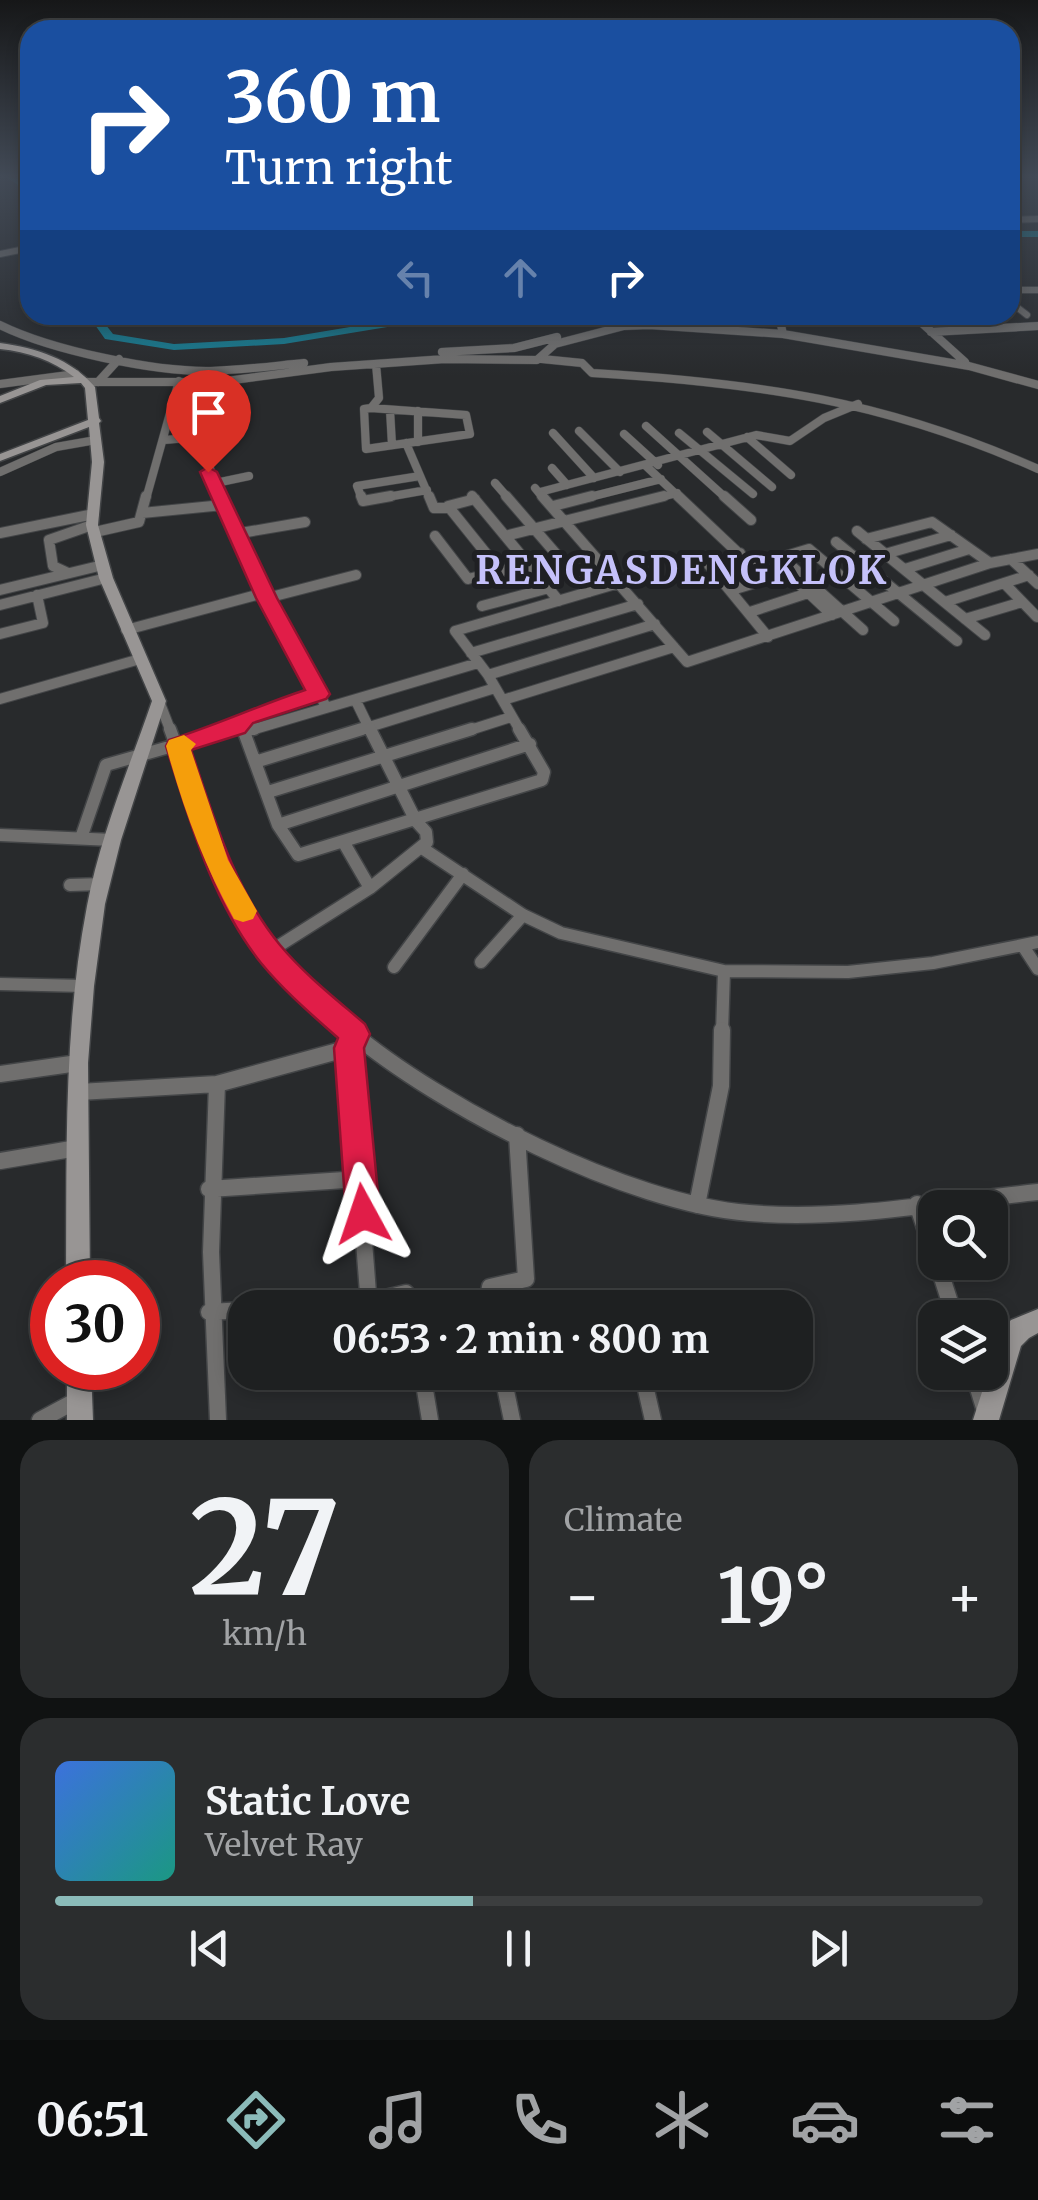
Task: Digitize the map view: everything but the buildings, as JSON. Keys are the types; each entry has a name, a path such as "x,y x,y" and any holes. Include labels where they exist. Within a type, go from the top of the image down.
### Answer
{"street":[{"path":"1020,310 1027,315"},
{"path":"0,325 86,379 96,421 94,524 104,572 178,746 216,862 269,952 352,1041 517,1135 647,1192 744,1213 804,1214 918,1204"},
{"path":"0,346 26,344 200,371 510,348 604,325"},
{"path":"542,359 552,345 629,325 783,334 968,366 1038,386"},
{"path":"782,325 783,334"},
{"path":"924,325 968,366"},
{"path":"931,332 1038,326"},
{"path":"0,384 86,379 119,358"},
{"path":"0,400 48,381 219,382 376,364 542,359 582,362 592,372 720,380 860,403 916,418 1038,469"},
{"path":"371,408 378,398 376,364"},
{"path":"0,533 94,524 135,525 142,513 180,381"},
{"path":"219,382 200,437 212,484 326,707"},
{"path":"860,403 824,418 790,441 763,435 747,437 538,490 687,662 875,604 990,563 1037,555"},
{"path":"371,408 466,415 470,434 366,449 364,409 371,408"},
{"path":"390,410 392,445"},
{"path":"418,411 418,442"},
{"path":"442,413 445,438"},
{"path":"0,458 96,421"},
{"path":"646,426 752,520"},
{"path":"579,432 620,472"},
{"path":"707,432 772,487"},
{"path":"553,433 594,478"},
{"path":"679,433 754,494"},
{"path":"624,434 662,479 760,570 785,568 838,614"},
{"path":"164,440 200,437"},
{"path":"747,437 791,475"},
{"path":"0,472 53,448 96,440"},
{"path":"406,444 434,508 449,508 473,498 559,601"},
{"path":"649,463 719,524 717,531"},
{"path":"552,468 567,485"},
{"path":"212,484 248,476"},
{"path":"420,476 357,486 364,501 427,490"},
{"path":"553,506 662,479"},
{"path":"494,483 588,592"},
{"path":"505,536 677,494"},
{"path":"142,513 224,505"},
{"path":"449,508 501,572"},
{"path":"235,534 305,522"},
{"path":"866,539 928,522 990,563"},
{"path":"68,573 52,566 49,540 94,524"},
{"path":"856,531 985,635"},
{"path":"885,554 951,535"},
{"path":"435,536 468,580 528,564"},
{"path":"836,542 956,641"},
{"path":"904,569 968,549"},
{"path":"863,630 808,593 785,568 786,556 814,551 894,622"},
{"path":"740,553 709,564 768,636"},
{"path":"1011,559 1034,580"},
{"path":"732,590 785,568"},
{"path":"0,590 68,573 104,572"},
{"path":"0,605 104,572"},
{"path":"126,630 356,575"},
{"path":"945,602 1004,583 1034,580"},
{"path":"1004,583 1037,617"},
{"path":"318,694 240,720 240,730 278,825 298,855 542,780 544,772 530,744 488,675 455,631 620,584"},
{"path":"482,606 548,588"},
{"path":"750,612 808,593"},
{"path":"0,634 43,623 38,596"},
{"path":"966,619 1022,602"},
{"path":"81,838 102,767 356,701 638,604"},
{"path":"488,675 655,624"},
{"path":"503,700 674,647"},
{"path":"0,699 140,660"},
{"path":"255,762 495,688"},
{"path":"78,1260 78,1063 84,986 113,840 160,701"},
{"path":"269,952 370,888 427,842 426,832 416,821 356,701"},
{"path":"268,792 511,717"},
{"path":"278,825 530,744"},
{"path":"0,836 113,840"},
{"path":"344,843 370,888"},
{"path":"422,848 561,934 724,971 848,972 1030,944 1038,970"},
{"path":"394,967 463,874"},
{"path":"70,885 102,884"},
{"path":"480,962 523,914"},
{"path":"696,1205 720,1086 724,971"},
{"path":"0,986 84,986"},
{"path":"79,1092 217,1084 352,1041"},
{"path":"352,1041 367,1290"},
{"path":"0,1074 78,1063"},
{"path":"217,1084 209,1190 209,1312 218,1420"},
{"path":"490,1290 520,1284 526,1279 517,1135"},
{"path":"0,1161 77,1148"},
{"path":"209,1190 360,1179"},
{"path":"1008,1195 1038,1192"},
{"path":"209,1312 228,1311"},
{"path":"987,1418 1011,1339 1020,1329 1038,1321"},
{"path":"425,1390 430,1420"},
{"path":"506,1390 512,1420"},
{"path":"646,1390 653,1420"},
{"path":"978,1390 987,1418"},
{"path":"40,1420 80,1410"}],"waterway":[{"path":"100,325 109,337 174,347 284,341 381,325"}],"slow traffic":[{"path":"184,744 178,746 196,813 216,862 243,911"}],"district":[{"name":"RENGASDENGKLOK","path":"682,571"}],"route":[{"path":"208,472 266,598 318,694 240,720 236,728 178,746 196,813 216,862 246,916 269,952 297,983 355,1034 349,1048 363,1214"}]}
